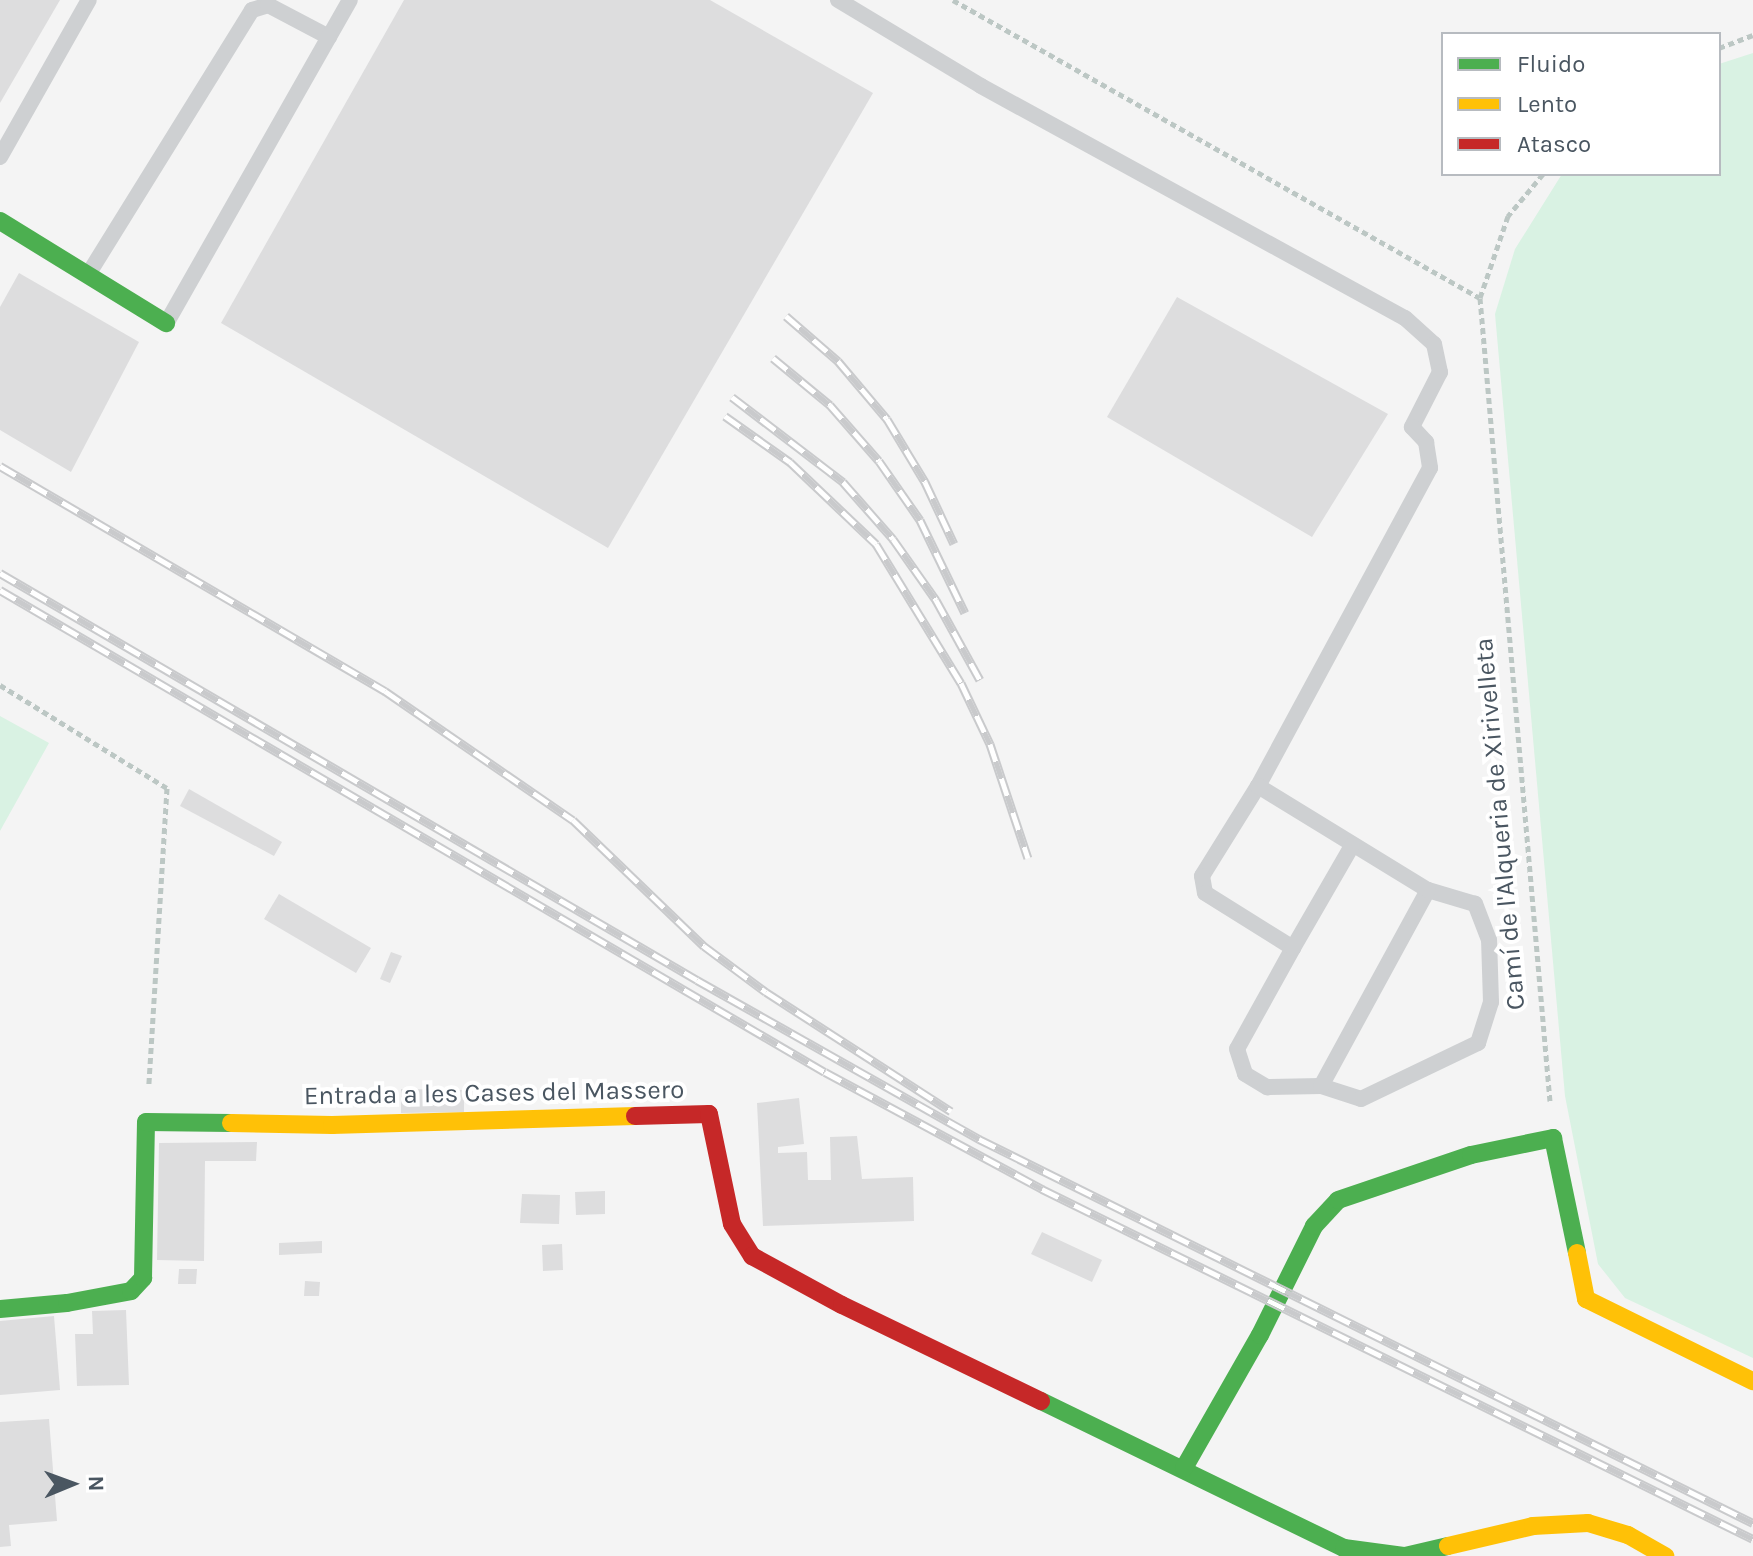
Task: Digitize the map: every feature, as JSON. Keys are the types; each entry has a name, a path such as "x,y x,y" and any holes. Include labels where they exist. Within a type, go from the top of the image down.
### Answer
{"street":[{"path":"0,221 166,323"},
{"name":"Entrada a les Cases del Massero","path":"146,1122 332,1125 709,1114 732,1224 752,1256 842,1305 1184,1468"},
{"path":"0,1309 67,1303 131,1291 143,1278 146,1122"},
{"path":"1665,1556 1628,1535 1588,1523 1533,1526 1405,1556 1344,1548 1184,1468 1260,1335 1314,1226 1338,1200 1471,1155 1553,1138 1586,1299 1753,1381"}],"lane":[{"path":"0,157 89,0"},
{"path":"166,323 350,0"},
{"path":"838,0 981,86 1405,318 1434,344 1440,372 1412,427 1426,442 1430,468 1258,786 1202,876 1205,893 1293,948"},
{"path":"88,275 252,10 268,5 329,37"},
{"path":"1258,786 1428,890 1475,904 1489,940 1491,1002 1478,1043 1361,1099 1321,1086 1267,1087 1245,1074 1237,1049 1352,846"},
{"path":"1321,1086 1428,890"}],"path":[{"path":"953,0 1480,298"},
{"path":"1721,47 1753,35"},
{"name":"Camí de l'Alqueria de Xirivelleta","path":"1541,176 1508,216 1480,298 1553,1138"},
{"path":"0,685 167,788 146,1122"}],"green space":[{"path":"1753,53 1753,1358 1625,1298 1598,1264 1565,1096 1495,314 1515,249 1561,176 1721,176 1721,63"},
{"path":"0,716 49,743 0,831"}],"building":[{"path":"0,0 60,0 0,103"},
{"path":"404,0 710,0 873,93 608,548 221,323"},
{"path":"19,273 139,342 71,472 0,430 0,307"},
{"path":"1177,297 1388,414 1312,537 1107,417"},
{"path":"189,789 282,842 274,856 180,806"},
{"path":"279,894 371,948 356,973 264,919"},
{"path":"391,952 402,956 390,983 380,979"},
{"path":"401,1089 464,1090 464,1112 401,1113"},
{"path":"799,1098 804,1144 778,1147 778,1153 807,1152 808,1180 831,1180 830,1137 857,1136 862,1179 913,1177 914,1221 763,1226 757,1103"},
{"path":"257,1142 256,1161 205,1161 204,1261 157,1260 159,1143"},
{"path":"605,1191 605,1214 576,1215 575,1192"},
{"path":"522,1194 560,1195 559,1224 520,1223"},
{"path":"1042,1232 1102,1260 1092,1282 1031,1254"},
{"path":"322,1241 322,1253 279,1255 279,1243"},
{"path":"562,1244 563,1270 543,1271 542,1245"},
{"path":"179,1269 197,1269 196,1284 178,1284"},
{"path":"305,1281 320,1282 319,1296 304,1296"},
{"path":"126,1310 129,1385 77,1386 75,1334 93,1334 92,1311"},
{"path":"54,1316 60,1390 0,1395 0,1321"},
{"path":"49,1419 57,1521 9,1525 11,1546 0,1547 0,1422"}],"railway":[{"path":"786,316 838,361 887,419 925,482 954,544"},
{"path":"773,358 830,405 879,461 920,520 965,613"},
{"path":"732,397 843,482 893,539 936,600 980,680"},
{"path":"725,416 790,462 876,544 961,683 990,744 1028,858"},
{"path":"0,466 385,691 573,820 704,946 766,992 951,1111"},
{"path":"0,573 697,980 979,1139 1753,1523"},
{"path":"0,590 825,1072 1042,1189 1753,1539"}],"traffic: fast":[{"path":"0,221 166,323"},
{"path":"0,1309 67,1303 131,1291 143,1278 146,1122 231,1123"},
{"path":"1184,1468 1260,1335 1314,1226 1338,1200 1471,1155 1553,1138 1577,1253"},
{"path":"1041,1401 1344,1548 1405,1556 1448,1546"}],"traffic: slow":[{"path":"231,1123 332,1125 635,1116"},
{"path":"1577,1253 1586,1299 1753,1381"},
{"path":"1448,1546 1533,1526 1588,1523 1628,1535 1665,1556"}],"traffic: jam":[{"path":"635,1116 709,1114 732,1224 752,1256 842,1305 1041,1401"}]}
